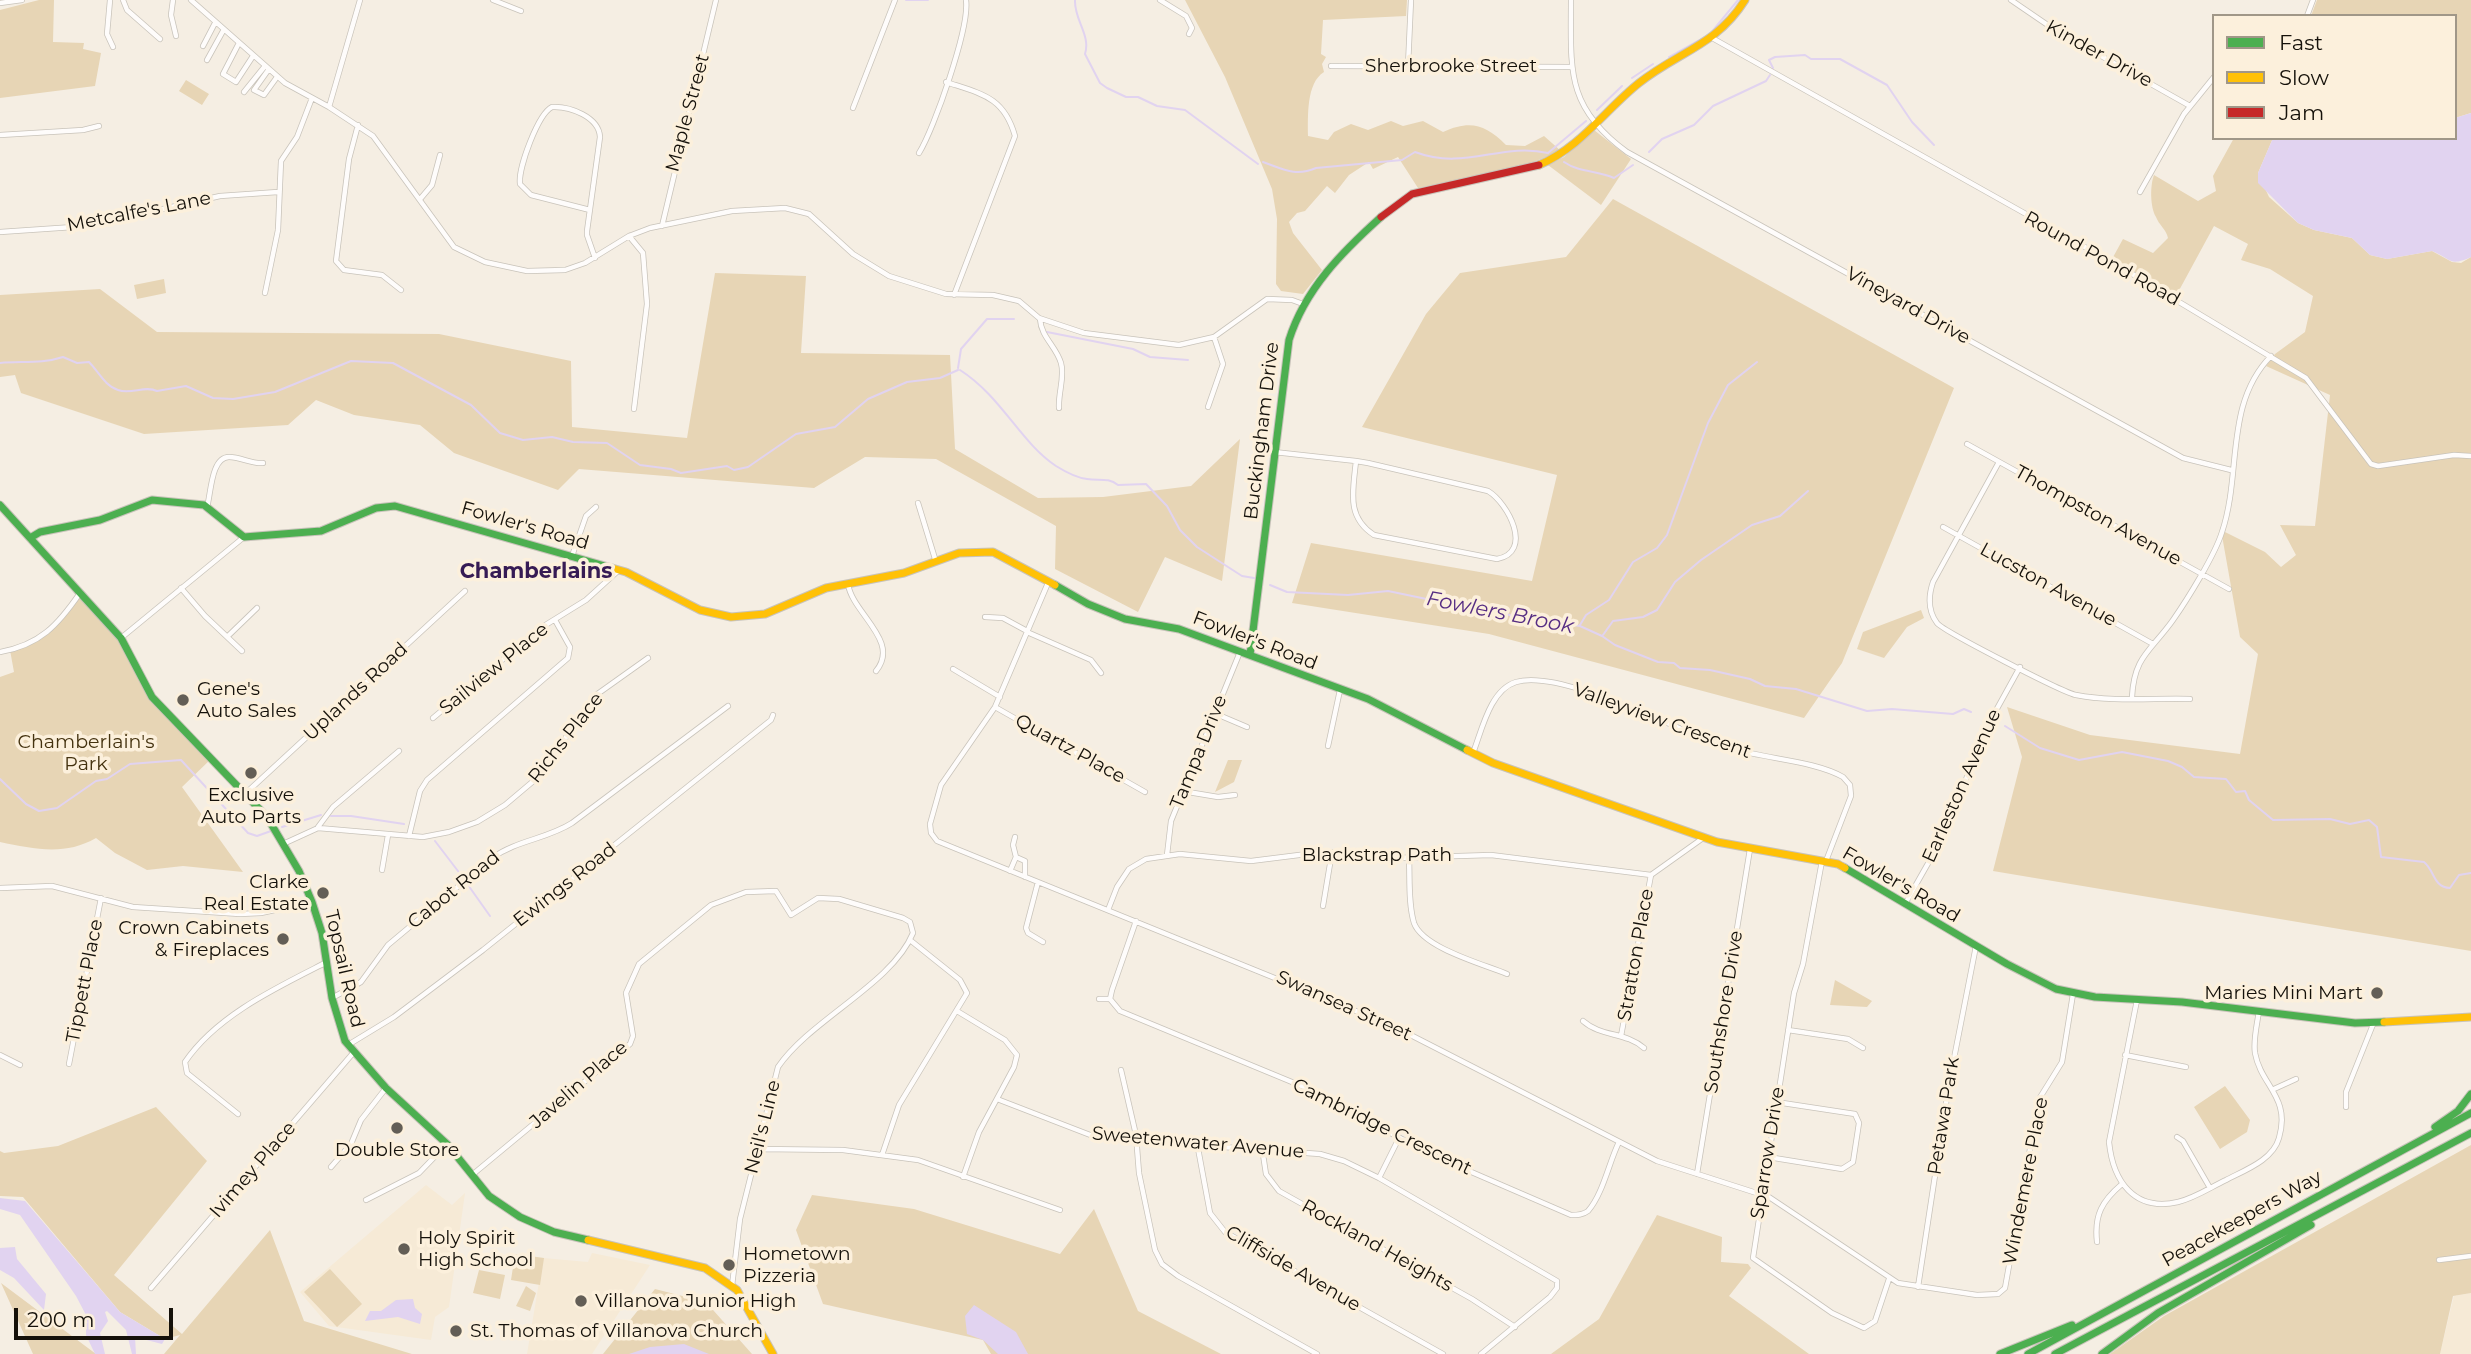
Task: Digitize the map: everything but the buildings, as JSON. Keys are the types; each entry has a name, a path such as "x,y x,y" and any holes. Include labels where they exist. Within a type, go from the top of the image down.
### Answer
{"main road":[{"name":"Buckingham Drive","path":"1250,655 1285,357 1303,304 1312,289 1408,196 1543,164 1569,149 1650,75 1714,40 1733,19 1745,0"},
{"path":"30,538 40,532 100,520 147,500 207,507 244,537"},
{"name":"Topsail Road","path":"0,505 121,638 152,697 267,817 299,871 312,902 328,961 337,1020 348,1045 386,1088 447,1144 489,1196 520,1217 554,1232 705,1268 737,1290 765,1339 770,1354"},
{"name":"Fowler's Road","path":"244,537 321,531 376,508 395,506 620,570 644,579 700,610 731,617 765,614 822,589 904,573 965,552 993,552 1013,560 1048,583 1125,619 1179,629 1367,699 1472,754 1703,838 1750,849 1825,861 1846,868 2031,977 2073,993 2355,1023 2471,1017"},
{"path":"2351,1177 2448,1119 2471,1094"},
{"name":"Peacekeepers Way","path":"2028,1354 2471,1113"},
{"name":"Peacekeepers Way","path":"2055,1354 2471,1133"},
{"path":"2102,1354 2158,1313 2361,1193"},
{"path":"2000,1354 2119,1305"}],"street":[{"path":"0,3 22,0"},
{"path":"113,47 107,34 111,0 123,0 127,10 160,39"},
{"path":"173,0 171,15 176,36"},
{"path":"329,107 360,0"},
{"path":"494,0 521,10"},
{"name":"Maple Street","path":"662,226 716,0"},
{"path":"853,108 895,0"},
{"path":"919,153 928,136 966,22 966,0"},
{"path":"1160,0 1186,16 1192,28 1189,33"},
{"path":"1408,66 1410,0"},
{"name":"Vineyard Drive","path":"1571,0 1571,67 1576,91 1595,123 1627,152 2183,458 2231,470"},
{"name":"Kinder Drive","path":"2011,0 2055,30 2190,106"},
{"path":"195,1 223,31 278,77 373,136 421,198 454,247 485,262 550,271 570,269 595,258 629,236 662,226 743,210 796,209 812,217 848,250 874,269 923,288 954,295 993,295 1019,301 1040,318 1084,333 1122,340 1179,345 1214,337 1267,299 1303,304"},
{"path":"203,46 215,23"},
{"path":"206,60 223,31"},
{"name":"Round Pond Road","path":"1714,40 2271,356 2315,387 2371,464 2378,466 2454,455 2471,456"},
{"path":"239,43 223,74 236,82 253,56"},
{"name":"Sherbrooke Street","path":"1331,66 1571,67"},
{"path":"267,68 254,90 264,95 278,77"},
{"path":"244,92 267,68"},
{"path":"2140,192 2190,106 2212,79"},
{"path":"946,82 983,94 1009,114 1015,136 954,295"},
{"path":"265,293 278,230 281,161 297,137 312,98"},
{"path":"590,210 531,195 521,187 519,177 540,118 552,107 589,118 599,130 587,238 595,258"},
{"path":"358,125 349,159 336,261 347,271 384,276 401,290"},
{"path":"0,135 83,130 99,126"},
{"path":"421,198 432,185 440,155"},
{"name":"Metcalfe's Lane","path":"0,232 88,226 220,196 278,192"},
{"path":"629,236 643,253 647,304 634,409"},
{"path":"1040,318 1041,332 1056,351 1062,365 1059,408"},
{"path":"1208,407 1223,364 1214,337"},
{"path":"2132,697 2135,668 2175,617 2222,532 2247,391 2256,372 2271,356"},
{"name":"Thompston Avenue","path":"1967,444 2229,589"},
{"path":"1274,452 1356,461 1481,488 1495,495 1513,520 1516,534 1507,554 1497,559 1387,540 1368,532 1359,523 1353,510 1356,461"},
{"path":"207,507 216,468 221,459 231,457 263,463"},
{"path":"1999,462 1930,591 1933,616 1951,635 2068,693 2190,699"},
{"path":"918,503 936,562"},
{"path":"572,556 586,516 596,507"},
{"name":"Lucston Avenue","path":"1943,527 2153,644"},
{"path":"121,638 244,537"},
{"name":"Sailview Place","path":"433,718 538,629 586,600 620,570"},
{"path":"848,583 849,592 883,647 883,661 876,671"},
{"name":"Swansea Street","path":"1048,583 995,707 943,780 933,808 930,830 933,837 942,844 1393,1026 1657,1161 1762,1194 1889,1279 1919,1287 1977,1295 1993,1295 2002,1291"},
{"path":"181,588 205,616 242,651"},
{"name":"Uplands Road","path":"246,793 465,591"},
{"path":"0,652 31,644 51,632 80,593"},
{"path":"228,636 257,608"},
{"path":"985,618 1003,618 1027,632 1091,660 1101,673"},
{"path":"409,836 420,791 427,779 568,658 570,647 555,620"},
{"name":"Tampa Drive","path":"1167,855 1169,827 1240,652"},
{"name":"Richs Place","path":"318,828 388,835 436,835 455,830 505,805 544,771 598,693 648,659"},
{"name":"Earleston Avenue","path":"1905,905 1947,830 1977,745 2020,667"},
{"path":"953,669 1000,697"},
{"name":"Valleyview Crescent","path":"1472,754 1493,704 1509,685 1536,680 1583,691 1730,748 1843,777 1850,785 1851,796 1825,861"},
{"path":"1328,746 1340,690"},
{"name":"Cabot Road","path":"332,998 361,982 388,945 492,858 511,846 554,833 572,823 728,706"},
{"name":"Quartz Place","path":"995,707 1145,792"},
{"path":"1214,713 1247,727"},
{"name":"Ewings Road","path":"348,1045 394,1017 483,950 771,720 773,715"},
{"path":"282,845 318,828 333,807 399,751"},
{"path":"1182,791 1218,797 1235,795"},
{"path":"382,870 388,835"},
{"path":"1010,872 1016,857 1013,845 1015,838"},
{"path":"1651,875 1703,838"},
{"name":"Southshore Drive","path":"1697,1174 1750,849"},
{"path":"1323,906 1332,852"},
{"name":"Blackstrap Path","path":"1108,909 1117,887 1129,869 1146,859 1167,855 1251,861 1292,854 1332,852 1409,858 1491,855 1651,875"},
{"path":"1016,857 1024,861 1025,877"},
{"path":"1409,858 1412,912 1419,933 1438,946 1507,974"},
{"name":"Sparrow Drive","path":"1825,861 1788,1030 1753,1256 1758,1264 1836,1315 1864,1328 1874,1323 1889,1279"},
{"name":"Stratton Place","path":"1621,1036 1651,875"},
{"path":"1038,882 1026,928 1028,933 1043,942"},
{"path":"0,888 52,886 132,907 240,914 261,913 312,902"},
{"name":"Javelin Place","path":"472,1175 628,1047 632,1036 626,993 635,969 711,905 746,892 776,891 791,915 818,898 839,899 910,922 913,927 910,940"},
{"name":"Tippett Place","path":"69,1064 101,898"},
{"path":"1098,999 1111,999 1136,921"},
{"path":"882,1155 902,1099 966,995 965,985 910,940"},
{"name":"Neil's Line","path":"732,1287 740,1219 778,1067 792,1046 876,978 910,940"},
{"name":"Petawa Park","path":"1919,1287 1950,1074 1976,946"},
{"path":"238,1114 187,1073 185,1062 214,1031 261,997 328,961"},
{"name":"Windemere Place","path":"2002,1291 2006,1286 2039,1099 2062,1062 2073,993"},
{"name":"Cambridge Crescent","path":"1111,999 1114,1006 1129,1016 1304,1087 1399,1138 1571,1215 1587,1212 1619,1142"},
{"path":"2137,1000 2109,1142 2111,1163 2122,1184 2133,1194 2152,1202 2176,1202 2210,1188 2268,1156 2278,1141 2282,1121 2274,1089 2261,1069 2255,1053 2259,1011"},
{"path":"957,1010 1005,1040 1016,1052 1015,1064 976,1139 963,1177"},
{"path":"1583,1021 1599,1031 1621,1036 1644,1048"},
{"path":"2346,1107 2346,1092 2374,1023"},
{"path":"1788,1030 1848,1039 1863,1048"},
{"name":"Ivimey Place","path":"151,1288 354,1051"},
{"path":"2125,1055 2186,1068"},
{"path":"0,1056 20,1065"},
{"path":"1121,1070 1136,1140 1146,1209 1155,1250 1162,1264 1178,1276 1317,1354"},
{"path":"2274,1089 2296,1079"},
{"path":"331,1167 351,1144 361,1119 386,1088"},
{"name":"Sweetenwater Avenue","path":"997,1099 1093,1136 1328,1155 1379,1178 1555,1278 1558,1285 1556,1291 1515,1327"},
{"path":"1768,1157 1842,1169 1853,1162 1859,1123 1855,1114 1776,1102"},
{"path":"1379,1178 1399,1138"},
{"path":"2177,1138 2183,1141 2210,1188"},
{"name":"Cliffside Avenue","path":"1197,1143 1210,1213 1225,1232 1443,1354"},
{"path":"366,1200 419,1174 447,1144"},
{"path":"758,1149 834,1149 918,1160 1060,1210"},
{"name":"Rockland Heights","path":"1262,1149 1266,1174 1279,1191 1472,1299 1515,1327"},
{"path":"2097,1242 2095,1230 2100,1205 2122,1184"},
{"path":"2439,1260 2471,1256"},
{"path":"1481,1354 1515,1327"}],"shaded area":[{"path":"2471,113 2471,257 2464,260 2454,262 2432,251 2387,259 2370,255 2352,238 2314,230 2298,223 2258,183 2258,173 2272,140 2457,140 2457,117"},
{"name":"Holy Spirit High School","path":"426,1185 452,1205 465,1193 449,1307 435,1317 431,1340 329,1326 300,1292"},
{"path":"0,1198 25,1201 120,1312 165,1339 162,1344 135,1337 136,1354 132,1354 126,1330 107,1311 108,1321 100,1333 105,1354 95,1354 86,1335 86,1315 76,1296 20,1215 0,1209"},
{"path":"15,1247 17,1259 46,1294 44,1310 14,1278 0,1270 0,1248"},
{"name":"Villanova Junior High","path":"592,1253 650,1265 592,1354 527,1354 543,1258 588,1262"},
{"path":"2471,1293 2471,1354 2440,1354 2454,1296"},
{"path":"413,1299 415,1308 422,1314 420,1324 398,1317 365,1321 370,1311 381,1311 396,1300"},
{"path":"974,1305 1016,1332 1028,1354 998,1354 983,1340 967,1334 965,1316"},
{"path":"684,1344 709,1354 629,1354 650,1347"}],"green space":[{"path":"39,0 54,0 53,42 84,43 83,49 101,53 95,86 0,98 0,10"},
{"path":"1185,0 1407,0 1406,16 1323,20 1321,54 1326,57 1322,64 1324,72 1318,77 1311,92 1308,136 1328,140 1334,132 1351,124 1368,130 1391,121 1403,126 1423,121 1443,132 1469,125 1484,128 1506,145 1525,146 1544,136 1561,151 1526,165 1418,188 1398,157 1373,169 1369,162 1349,175 1335,193 1327,186 1305,211 1297,213 1289,222 1293,233 1322,270 1303,294 1281,291 1276,284 1277,219 1272,189 1225,77"},
{"path":"2317,0 2471,0 2471,113 2457,117 2457,14 2312,14"},
{"path":"186,80 209,94 202,105 179,91"},
{"path":"1594,130 1631,159 1601,205 1548,165 1564,157"},
{"path":"2233,140 2272,140 2258,173 2269,197 2298,223 2314,230 2352,238 2370,255 2387,259 2432,251 2452,262 2461,263 2471,257 2471,951 1993,871 2022,757 2007,707 2090,735 2240,754 2258,654 2240,637 2221,530 2265,552 2281,567 2296,555 2280,525 2315,526 2330,395 2266,366 2275,354 2305,332 2313,296 2270,269 2241,260 2248,244 2214,226 2176,296 2112,259 2123,239 2153,253 2168,238 2153,208 2151,190 2154,175 2198,201 2216,191 2213,176"},
{"path":"1613,199 1954,388 1842,663 1804,718 1489,634 1292,603 1311,543 1532,581 1557,475 1362,427 1426,314 1460,273 1566,257"},
{"path":"715,273 806,276 801,353 950,355 955,449 1038,498 1103,497 1191,486 1240,439 1222,581 1165,557 1138,612 1055,569 1056,526 936,459 865,457 814,488 579,469 558,490 454,453 420,425 354,415 316,400 288,425 144,434 21,393 15,375 0,377 0,295 100,289 157,332 439,334 571,361 572,427 687,438"},
{"path":"164,279 166,293 137,299 134,285"},
{"name":"Chamberlain's Park","path":"80,593 121,638 152,697 212,758 182,787 243,872 183,866 147,870 115,853 96,838 84,844 61,849 37,849 0,842 0,677 14,672 10,650 32,641 50,629"},
{"path":"1921,610 1924,618 1907,627 1884,658 1857,649 1863,632"},
{"path":"1228,760 1242,760 1234,782 1215,792"},
{"path":"1835,980 1872,1001 1867,1007 1830,1005"},
{"path":"2225,1086 2250,1120 2247,1132 2220,1149 2194,1107"},
{"path":"156,1107 207,1161 114,1275 182,1334 270,1230 304,1321 412,1354 164,1354 180,1335 165,1339 120,1312 23,1197 0,1196 0,1151 4,1153 58,1146"},
{"path":"2471,1145 2471,1293 2453,1296 2440,1354 2110,1354 2164,1316"},
{"path":"812,1195 914,1209 1060,1254 1094,1209 1138,1311 1221,1354 991,1354 983,1340 823,1304 796,1230"},
{"path":"1657,1215 1722,1237 1721,1262 1748,1264 1751,1268 1729,1296 1809,1354 1551,1354 1599,1319"},
{"path":"515,1254 544,1258 540,1285 511,1280"},
{"path":"330,1269 362,1304 337,1327 304,1292"},
{"path":"479,1270 505,1275 500,1299 473,1293"},
{"path":"1,1283 96,1354 33,1354"},
{"path":"526,1286 536,1293 530,1311 516,1306"},
{"path":"655,1289 706,1302 752,1354 603,1354"}],"waterway":[{"path":"906,0 928,0"},
{"path":"1075,0 1086,40 1085,54 1100,83 1126,97 1138,97 1157,106 1185,110 1258,164"},
{"path":"1669,57 1710,34 1738,0"},
{"path":"1773,68 1769,60 1775,57 1805,55 1811,59 1840,59 1887,85 1912,122 1934,145"},
{"path":"1632,78 1653,64"},
{"path":"1649,152 1662,139 1694,125 1713,106 1766,81 1770,75"},
{"path":"1597,110 1622,86"},
{"path":"1263,162 1289,171 1302,172 1316,168 1402,160 1415,152 1450,159 1514,151 1548,153 1586,121"},
{"path":"1564,162 1614,178 1633,165"},
{"path":"958,368 961,349 987,319 1014,319"},
{"path":"1047,332 1133,349 1150,357 1188,360"},
{"name":"Fowlers Brook","path":"0,363 63,357 77,363 89,362 109,385 123,391 157,391 186,386 213,398 233,399 275,392 351,361 393,363 471,405 500,433 523,440 552,437 573,442 607,443 640,465 681,473 727,466 734,470 748,467 796,434 835,427 868,399 907,382 940,378 958,370"},
{"path":"1580,625 1586,615 1609,600 1633,562 1657,548 1667,535 1708,423 1728,385 1757,362"},
{"name":"Fowlers Brook","path":"960,370 988,393 1032,445 1056,466 1091,480 1107,480 1118,485 1146,484 1167,506 1180,530 1197,547 1242,576 1254,578"},
{"path":"1603,635 1613,621 1643,617 1657,610 1675,582 1701,560 1752,525 1780,516 1808,491"},
{"name":"Fowlers Brook","path":"1270,585 1287,592 1348,595 1388,591 1465,607 1491,607 1514,617 1580,626 1615,645 1658,662 1674,663 1680,668 1710,670 1750,679 1765,686 1796,689 1867,711 1892,709 1953,714 1964,709 1971,712"},
{"name":"Fowlers Brook","path":"2005,726 2040,748 2079,760 2122,752 2168,761 2182,767 2194,777 2226,779 2236,792 2245,791 2249,800 2273,820 2330,819 2350,824 2369,820 2377,827 2381,857 2424,862 2437,882 2444,887 2450,888 2459,875 2471,873"},
{"path":"0,779 26,804 39,811 57,808 96,781 107,779 130,764 181,760 248,833 257,836 271,831"},
{"path":"282,827 321,815"},
{"path":"331,816 351,816 404,824"},
{"path":"435,841 461,875"},
{"path":"468,885 490,916"}],"traffic: fast":[{"path":"1250,655 1289,340 1305,304 1326,272 1381,217"},
{"path":"30,538 40,532 100,520 152,500 204,505 244,537 321,531 376,508 395,506 612,568"},
{"path":"0,505 121,638 152,697 267,817 299,871 312,902 322,933 332,998 345,1041 386,1088 447,1144 489,1196 520,1217 554,1232 588,1240"},
{"path":"1055,585 1088,604 1125,619 1179,629 1368,699 1467,750"},
{"path":"1845,868 2007,964 2056,989 2095,997 2182,1002 2355,1023 2384,1022"},
{"path":"2435,1127 2458,1111 2471,1094"},
{"path":"2028,1354 2471,1113"},
{"path":"2055,1354 2471,1133"},
{"path":"2102,1354 2158,1313 2311,1225"},
{"path":"2000,1354 2072,1325"}],"traffic: slow":[{"path":"1539,165 1568,148 1639,83 1722,28 1745,0"},
{"path":"612,568 626,572 700,610 731,617 765,614 826,588 904,573 959,553 993,552 1055,585"},
{"path":"1467,750 1493,763 1717,842 1838,864 1845,868"},
{"path":"2384,1022 2471,1017"},
{"path":"588,1240 705,1268 737,1290 773,1354"}],"traffic: jam":[{"path":"1381,217 1412,194 1539,165"}],"place":[{"name":"Gene's Auto Sales","path":"183,700"},
{"name":"Exclusive Auto Parts","path":"251,773"},
{"name":"Clarke Real Estate","path":"323,893"},
{"name":"Crown Cabinets & Fireplaces","path":"283,939"},
{"name":"Maries Mini Mart","path":"2377,993"},
{"name":"Double Store","path":"397,1128"},
{"name":"Holy Spirit High School","path":"404,1249"},
{"name":"Hometown Pizzeria","path":"729,1265"},
{"name":"Villanova Junior High","path":"581,1301"},
{"name":"St. Thomas of Villanova Church","path":"456,1331"}],"district":[{"name":"Chamberlains","path":"536,572"}]}
